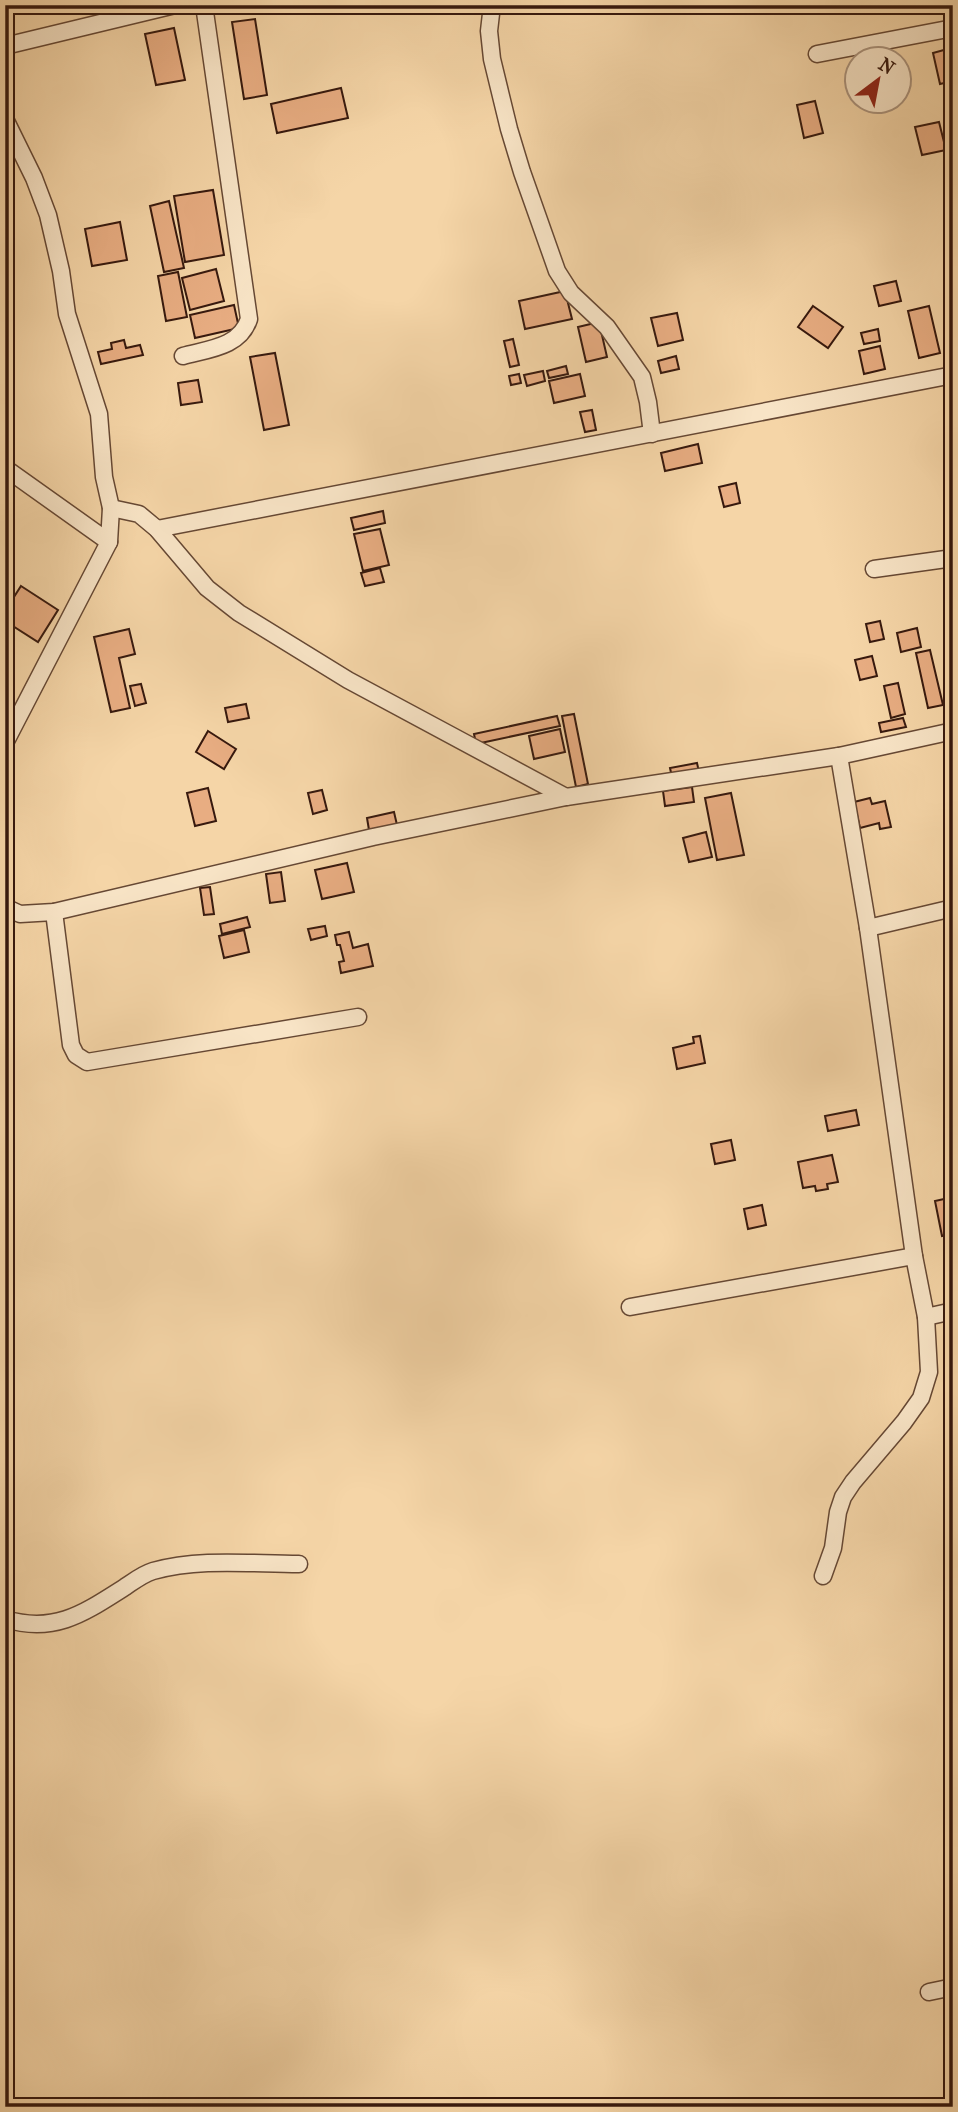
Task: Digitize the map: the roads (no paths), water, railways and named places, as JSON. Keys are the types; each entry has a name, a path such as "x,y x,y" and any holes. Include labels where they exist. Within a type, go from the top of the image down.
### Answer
{"street":[{"path":"6,47 174,5"},
{"path":"183,356 235,341 246,331 249,319 205,5"},
{"path":"492,5 489,31 501,94 522,172 557,271 571,293 607,327 642,377 652,434"},
{"path":"817,54 953,28"},
{"path":"5,119 48,215 61,271 66,314 99,414 104,477 111,508 109,542 5,743"},
{"path":"157,529 953,376"},
{"path":"5,468 109,542"},
{"path":"111,508 139,514 157,529 207,588 239,613 348,680 566,797"},
{"path":"874,569 953,558"},
{"path":"5,907 20,914 54,912 373,837 566,797 839,756 953,731"},
{"path":"823,1576 833,1548 838,1512 844,1497 853,1482 921,1398 929,1372 926,1317 914,1256 868,928 839,756"},
{"path":"868,928 953,908"},
{"path":"54,912 71,1045 76,1055 87,1062 358,1017"},
{"path":"630,1307 914,1256"},
{"path":"926,1317 953,1311"},
{"path":"5,1619 24,1625 54,1624 83,1613 149,1572 182,1564 299,1564"},
{"path":"929,1992 953,1987"}]}
